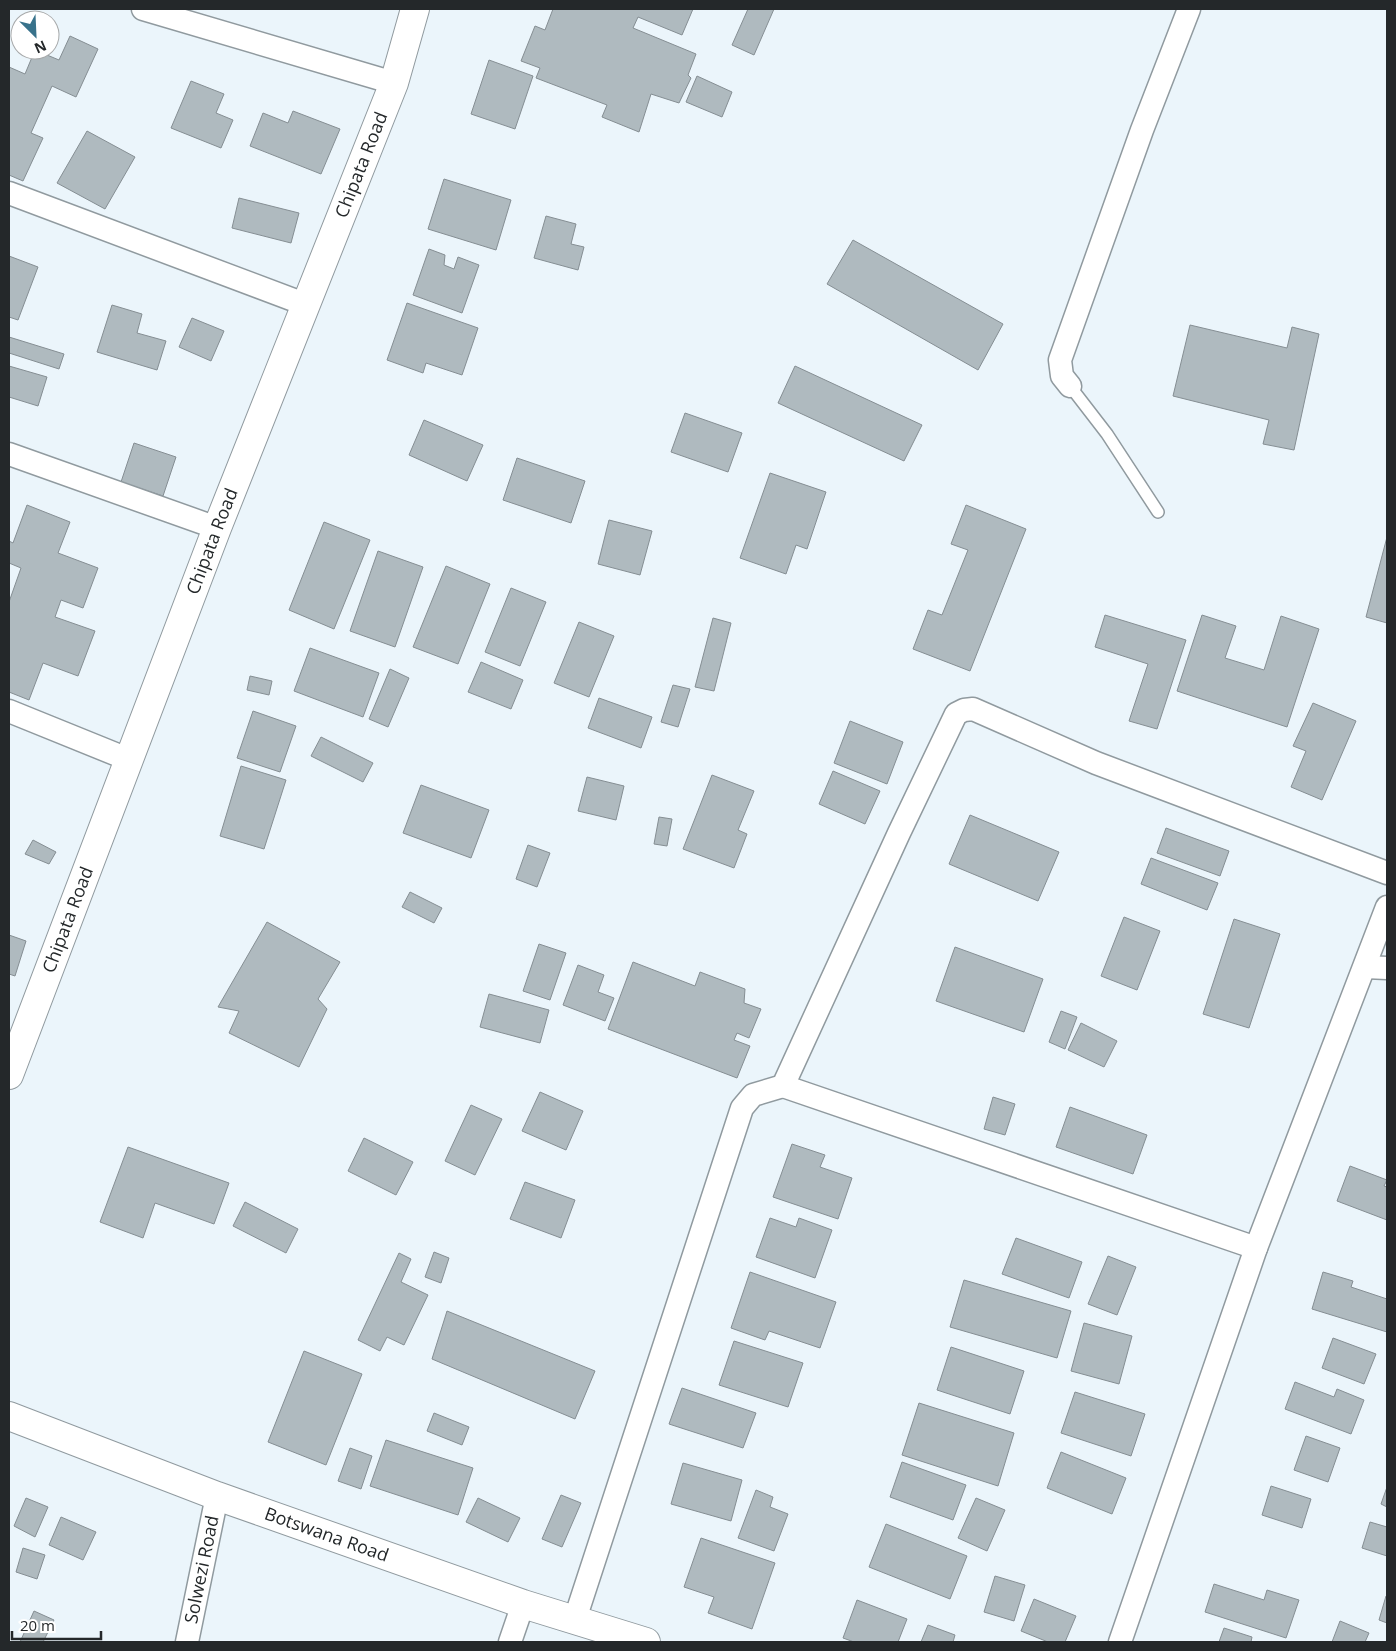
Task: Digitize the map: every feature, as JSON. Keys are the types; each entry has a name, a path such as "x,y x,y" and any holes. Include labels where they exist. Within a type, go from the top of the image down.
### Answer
{"street":[{"path":"143,9 394,83"},
{"name":"Chipata Road","path":"9,1075 14,1046 130,760 217,528 394,83 414,9"},
{"path":"1070,386 1062,376 1060,360 1142,130 1189,9"},
{"path":"9,193 307,304"},
{"path":"9,454 217,528"},
{"path":"783,1086 953,719 956,714 964,710 973,709 1096,763 1387,873"},
{"path":"9,711 130,760"},
{"path":"1120,1642 1256,1248 1387,907"},
{"path":"1365,967 1387,968"},
{"path":"575,1618 742,1108 752,1095 783,1086 1256,1248"},
{"name":"Botswana Road","path":"9,1416 217,1496 523,1604 575,1618 646,1642"},
{"name":"Solwezi Road","path":"187,1642 217,1496"},
{"path":"510,1642 523,1604"}],"lane":[{"path":"1070,386 1107,434 1158,512"}],"building":[{"path":"553,9 693,9 682,35 638,17 633,28 696,54 688,75 691,78 679,103 651,94 639,132 602,117 607,105 536,78 540,68 521,61 535,26 545,30"},
{"path":"748,9 774,9 754,55 732,45"},
{"path":"70,36 98,49 76,97 52,86 31,133 43,138 23,181 9,175 9,67 25,74 31,60 60,60"},
{"path":"489,60 533,76 515,129 471,114"},
{"path":"697,76 732,92 722,117 686,102"},
{"path":"191,81 224,94 216,113 233,120 221,148 171,128"},
{"path":"293,111 340,129 321,174 250,146 263,113 288,123"},
{"path":"87,131 135,157 105,209 57,183"},
{"path":"444,179 511,200 496,250 428,229"},
{"path":"239,198 299,213 291,243 232,228"},
{"path":"546,216 576,224 571,244 584,247 578,270 534,258"},
{"path":"853,240 1003,324 978,370 827,284"},
{"path":"429,249 445,255 444,265 454,269 458,257 479,265 462,313 413,295"},
{"path":"9,256 38,267 18,320 9,317"},
{"path":"407,303 478,328 462,375 426,363 423,373 387,360"},
{"path":"112,305 142,314 137,333 166,341 157,370 97,352"},
{"path":"192,318 224,331 211,361 179,347"},
{"path":"1190,325 1287,348 1292,327 1319,334 1294,450 1263,444 1269,420 1173,396"},
{"path":"9,337 64,354 59,369 9,353"},
{"path":"9,366 47,377 38,406 9,397"},
{"path":"795,366 922,425 904,461 778,403"},
{"path":"685,413 742,433 728,472 671,452"},
{"path":"424,420 483,445 467,481 409,455"},
{"path":"134,443 176,457 163,496 121,482"},
{"path":"517,458 585,481 571,523 503,500"},
{"path":"770,473 826,492 807,549 796,545 786,574 740,558"},
{"path":"27,505 70,522 58,553 98,568 83,608 61,600 55,617 95,631 78,676 43,663 29,700 9,692 9,602 21,568 9,563 9,541 13,543"},
{"path":"966,505 1026,529 970,671 913,649 928,610 942,615 968,550 951,544"},
{"path":"609,520 652,531 640,575 598,564"},
{"path":"324,522 370,540 334,629 289,610"},
{"path":"1387,537 1387,623 1366,617"},
{"path":"378,551 423,567 395,647 350,631"},
{"path":"446,566 490,584 458,664 413,647"},
{"path":"511,588 546,602 520,666 485,652"},
{"path":"1105,615 1186,640 1157,729 1129,721 1148,664 1095,647"},
{"path":"1202,615 1236,626 1225,658 1264,670 1281,616 1319,629 1287,727 1177,691"},
{"path":"713,618 731,623 714,691 695,687"},
{"path":"579,622 614,636 589,697 554,683"},
{"path":"310,648 379,673 363,717 294,691"},
{"path":"481,662 523,680 511,709 468,692"},
{"path":"390,669 409,678 388,727 369,719"},
{"path":"250,676 272,681 269,695 247,690"},
{"path":"673,685 690,689 678,727 661,722"},
{"path":"599,698 652,717 641,748 588,728"},
{"path":"1313,703 1356,721 1322,800 1291,787 1306,751 1293,746"},
{"path":"253,711 296,726 280,772 237,758"},
{"path":"850,721 903,742 887,784 834,763"},
{"path":"321,737 373,763 363,782 311,756"},
{"path":"241,766 286,780 264,849 220,836"},
{"path":"833,771 880,791 865,824 819,804"},
{"path":"712,775 754,791 738,830 747,834 734,868 683,849"},
{"path":"587,777 624,786 616,820 578,811"},
{"path":"421,785 489,810 471,858 403,833"},
{"path":"970,815 1059,852 1038,901 949,864"},
{"path":"659,817 672,819 667,846 654,844"},
{"path":"1166,828 1229,851 1220,876 1157,853"},
{"path":"33,840 56,852 49,864 25,854"},
{"path":"528,845 550,853 537,887 516,879"},
{"path":"1151,858 1218,883 1207,910 1141,884"},
{"path":"410,892 442,908 434,923 402,907"},
{"path":"1124,917 1160,931 1137,990 1101,976"},
{"path":"1234,919 1280,934 1249,1028 1203,1014"},
{"path":"267,922 340,962 318,999 327,1009 299,1067 229,1033 239,1011 218,1007"},
{"path":"9,935 26,941 15,976 9,974"},
{"path":"539,944 566,953 550,1000 523,991"},
{"path":"955,947 1043,979 1024,1032 936,1001"},
{"path":"633,962 695,986 700,972 745,989 744,1003 761,1009 749,1038 737,1033 734,1040 750,1046 737,1078 608,1029"},
{"path":"578,965 604,975 598,992 614,998 605,1021 563,1005"},
{"path":"489,994 549,1010 540,1043 480,1027"},
{"path":"1061,1011 1077,1017 1065,1049 1049,1042"},
{"path":"1081,1023 1117,1041 1104,1067 1068,1050"},
{"path":"540,1092 583,1111 566,1150 522,1131"},
{"path":"993,1097 1015,1104 1005,1135 984,1129"},
{"path":"471,1105 502,1119 475,1175 445,1161"},
{"path":"1070,1107 1147,1135 1133,1174 1056,1147"},
{"path":"364,1138 413,1162 396,1195 348,1171"},
{"path":"792,1144 825,1155 820,1167 852,1178 838,1219 773,1197"},
{"path":"128,1147 229,1183 214,1224 155,1203 143,1238 100,1222"},
{"path":"1350,1166 1387,1180 1384,1186 1387,1187 1387,1220 1337,1201"},
{"path":"525,1182 575,1200 561,1238 510,1219"},
{"path":"245,1202 298,1229 286,1253 233,1226"},
{"path":"770,1218 796,1227 799,1218 832,1230 815,1278 756,1257"},
{"path":"1016,1238 1082,1262 1069,1298 1002,1274"},
{"path":"434,1252 449,1258 441,1283 425,1277"},
{"path":"399,1253 411,1259 401,1282 428,1295 404,1345 387,1337 380,1351 358,1340"},
{"path":"1108,1256 1136,1267 1117,1315 1088,1304"},
{"path":"750,1272 836,1302 820,1348 769,1331 765,1340 731,1328"},
{"path":"1323,1272 1353,1281 1351,1287 1387,1299 1387,1332 1312,1309"},
{"path":"964,1280 1071,1311 1057,1358 950,1327"},
{"path":"447,1311 595,1371 575,1419 432,1359"},
{"path":"1084,1323 1132,1336 1119,1384 1071,1371"},
{"path":"1333,1338 1376,1354 1364,1384 1322,1368"},
{"path":"734,1341 803,1363 788,1407 719,1385"},
{"path":"951,1347 1024,1371 1010,1414 937,1390"},
{"path":"304,1351 362,1374 326,1465 268,1442"},
{"path":"1295,1382 1334,1397 1337,1389 1364,1400 1351,1434 1285,1409"},
{"path":"682,1388 756,1413 743,1448 669,1424"},
{"path":"1075,1392 1145,1414 1131,1456 1061,1433"},
{"path":"919,1403 1014,1433 998,1486 902,1455"},
{"path":"434,1413 469,1427 462,1445 427,1431"},
{"path":"1306,1436 1340,1448 1328,1482 1294,1470"},
{"path":"386,1440 473,1468 458,1515 370,1486"},
{"path":"350,1448 372,1456 361,1489 338,1481"},
{"path":"1061,1452 1126,1478 1112,1514 1047,1488"},
{"path":"902,1462 966,1485 953,1520 890,1497"},
{"path":"683,1463 742,1480 731,1521 671,1504"},
{"path":"1271,1486 1311,1499 1302,1528 1262,1515"},
{"path":"1387,1487 1387,1507 1381,1504"},
{"path":"756,1490 773,1497 770,1507 788,1514 774,1551 738,1538"},
{"path":"561,1495 581,1503 562,1547 542,1539"},
{"path":"26,1498 48,1507 35,1537 14,1526"},
{"path":"478,1498 520,1518 508,1542 466,1522"},
{"path":"976,1498 1005,1510 987,1551 958,1538"},
{"path":"61,1517 96,1532 83,1560 49,1545"},
{"path":"1370,1522 1387,1527 1387,1556 1362,1548"},
{"path":"886,1524 967,1556 950,1599 869,1567"},
{"path":"701,1538 775,1563 752,1629 708,1613 714,1597 684,1587"},
{"path":"23,1548 45,1555 37,1579 16,1572"},
{"path":"995,1576 1025,1585 1014,1621 984,1612"},
{"path":"1214,1584 1264,1600 1267,1590 1299,1600 1286,1638 1205,1612"},
{"path":"1387,1597 1387,1623 1379,1620"},
{"path":"1034,1599 1076,1616 1065,1642 1048,1642 1021,1631"},
{"path":"857,1600 907,1619 898,1642 854,1642 843,1638"},
{"path":"34,1611 54,1620 43,1642 20,1642"},
{"path":"1340,1621 1369,1633 1365,1642 1332,1642"},
{"path":"928,1625 955,1635 953,1642 921,1642"},
{"path":"1224,1628 1252,1637 1251,1642 1219,1642"}]}
